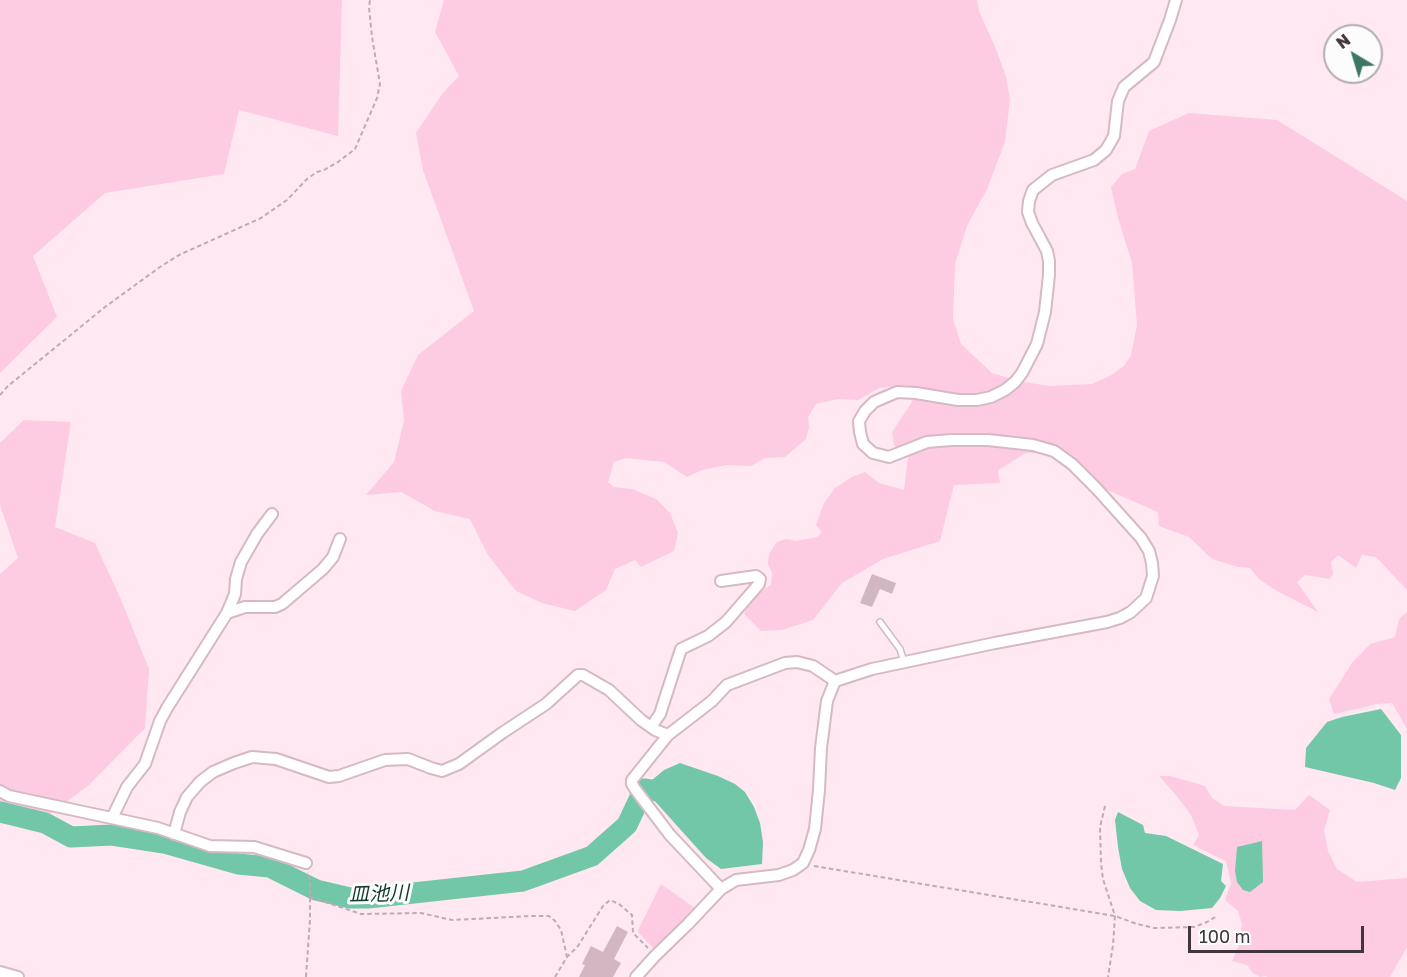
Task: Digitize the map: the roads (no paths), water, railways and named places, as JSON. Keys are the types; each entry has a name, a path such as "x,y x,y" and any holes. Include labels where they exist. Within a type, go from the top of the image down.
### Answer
{"street":[{"path":"835,681 872,669 1107,622 1131,612 1146,598 1153,576 1152,563 1149,551 1141,538 1072,464 1054,451 1010,442 951,440 927,442 889,456 873,453 863,444 859,421 874,402 897,392 958,400 977,400 991,397 1005,390 1022,373 1037,344 1045,312 1049,275 1047,250 1028,212 1033,190 1052,175 1094,160 1106,150 1114,136 1118,101 1124,87 1154,62 1176,0"},
{"path":"112,818 127,787 145,764 167,708 227,613 235,594 241,562 272,514"},
{"path":"227,613 245,607 274,607 282,604 323,569 333,557 340,539"},
{"path":"651,727 660,714 681,649 708,636 726,622 759,584 760,579 756,576 721,582"},
{"path":"721,889 670,835 635,789 632,780 668,735 712,701 727,685 785,663 797,662 813,666 835,681"},
{"path":"174,834 180,812 200,782 213,772 234,763 252,757 276,759 329,777 339,776 385,760 408,759 442,771 459,764 546,704 578,675 583,675 609,690 641,720 668,735"},
{"path":"636,977 721,889 736,880 779,875 803,863 815,829 827,701 835,681"},
{"path":"0,791 9,796 158,828 210,846 254,847 306,864"},
{"path":"0,972 18,977"}],"lane":[{"path":"880,622 900,649 904,663"}],"waterway":[{"name":"皿池川","path":"0,812 45,823 71,837 112,835 164,843 238,864 270,867 316,890 350,898 368,898 523,881 592,856 627,825 644,789 672,793"}]}
